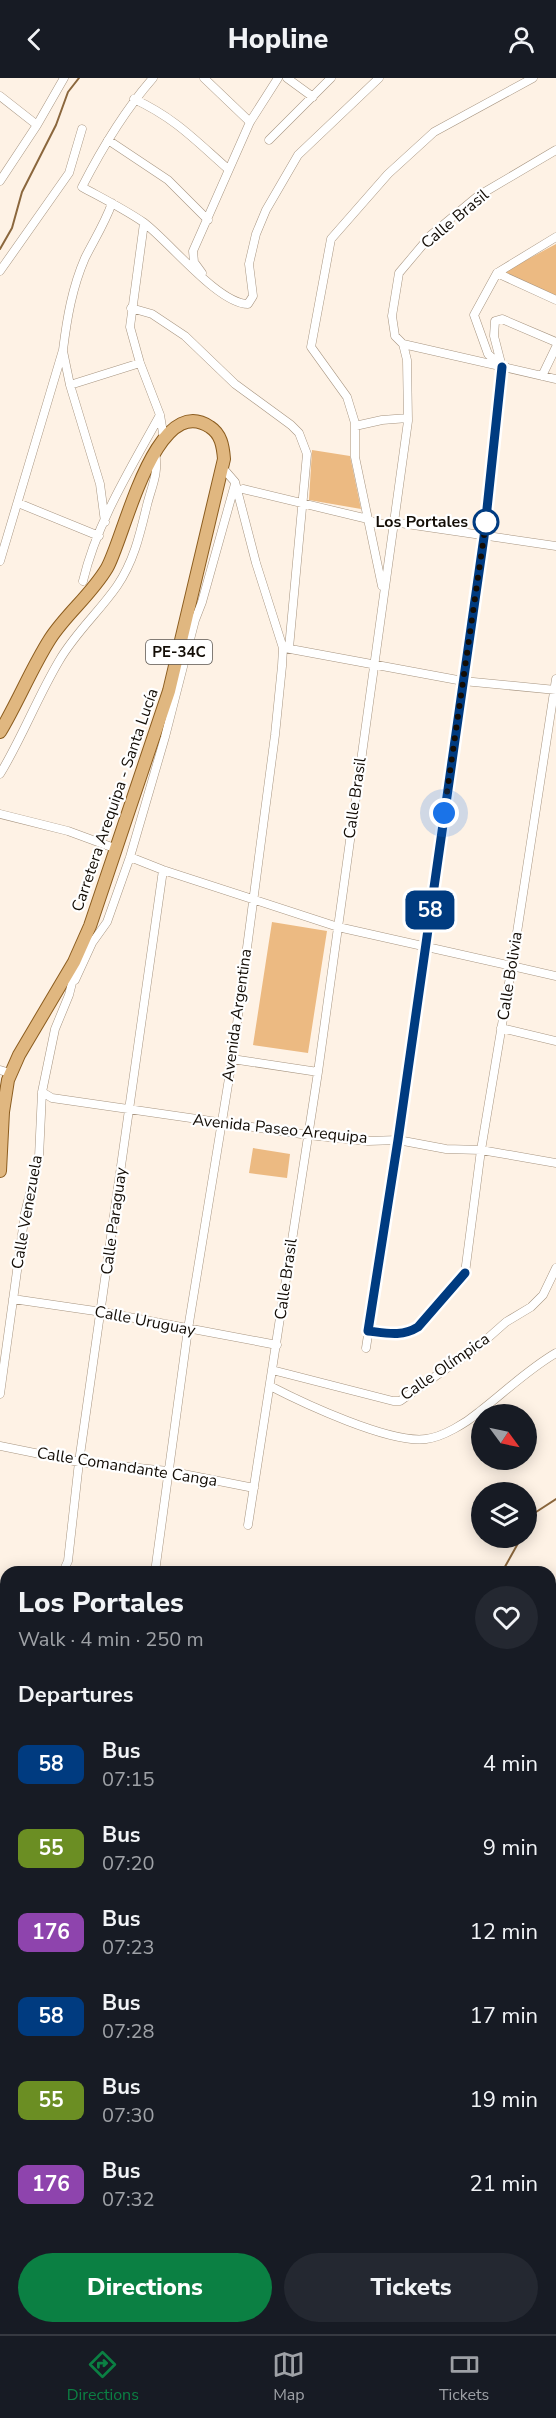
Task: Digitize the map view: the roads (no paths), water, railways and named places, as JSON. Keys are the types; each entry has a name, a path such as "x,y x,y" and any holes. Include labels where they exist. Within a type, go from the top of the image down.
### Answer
{"main road":[{"name":"Carretera Arequipa - Santa Lucía","path":"0,732 50,639 97,582 113,557 139,481 155,452 177,425 184,422 204,423 219,435 224,459 169,691 90,927 74,962 5,1071 0,1171"}],"street":[{"path":"0,181 37,125 64,78"},
{"path":"153,78 134,99 82,188 144,223 184,262 237,302 248,304 253,296 249,264 256,234 271,201 298,155 379,78"},
{"path":"204,78 250,122"},
{"path":"208,280 194,262 194,251 250,122 278,78"},
{"path":"287,78 313,97"},
{"path":"269,140 331,78"},
{"path":"384,593 355,457 355,426 347,397 311,347 331,239 388,174 434,132 533,78"},
{"path":"0,96 37,125"},
{"path":"134,99 160,111 178,123 228,169"},
{"path":"0,271 69,173 82,129"},
{"path":"108,140 168,180 208,220"},
{"name":"Calle Brasil","path":"248,1525 318,1072 408,418 407,360 403,344 395,336 392,316 399,273 431,235 478,196 556,150"},
{"path":"0,561 63,350 76,281 112,203"},
{"path":"144,223 130,327 140,363 160,416 164,439"},
{"path":"502,367 488,354 474,315 497,273 556,237"},
{"path":"497,273 556,300"},
{"path":"131,308 152,314 185,336 235,384 274,411 299,433 307,454 286,648 463,681 555,690"},
{"path":"366,1348 484,537 502,367 494,336 495,321 502,320 556,342"},
{"path":"403,344 556,380"},
{"path":"542,376 556,346"},
{"path":"63,350 70,385 100,484 105,522"},
{"path":"70,385 140,363"},
{"path":"83,581 90,552 123,482 160,416"},
{"path":"355,426 382,420 408,418"},
{"path":"0,774 70,643 117,587 136,549 158,468 155,452"},
{"name":"Avenida Argentina","path":"156,1566 188,1329 232,1059 286,648 256,563 235,482 222,467"},
{"path":"75,980 92,943 107,922 130,857 235,482"},
{"path":"243,489 368,519 374,524 385,525 393,522 556,546"},
{"path":"18,503 99,536"},
{"name":"Calle Bolivia","path":"368,1331 399,1334 418,1327 465,1273 481,1150 556,679"},
{"path":"0,814 68,831 117,849"},
{"path":"130,857 338,927 556,976"},
{"name":"Calle Paraguay","path":"66,1566 163,870"},
{"name":"Calle Venezuela","path":"0,1394 25,1214 39,1157 42,1092 55,1029 75,980 74,962"},
{"path":"501,1028 556,1041"},
{"path":"232,1059 318,1072"},
{"name":"Avenida Paseo Arequipa","path":"42,1092 52,1098 129,1111 308,1135 368,1141 398,1140 446,1149 481,1150 556,1163"},
{"name":"Calle Olímpica","path":"272,1370 400,1401 480,1345 506,1322 531,1307 543,1295 556,1268"},
{"name":"Calle Uruguay","path":"13,1299 102,1312 277,1345"},
{"path":"270,1386 307,1405 364,1426 413,1440 428,1439 478,1414 534,1366 556,1353"},
{"name":"Calle Comandante Canga","path":"0,1446 79,1462 168,1472 254,1488"}],"waterway":[{"path":"0,249 12,228 22,192 56,125 68,92 79,78"},
{"path":"537,1511 556,1499"},
{"path":"505,1566 515,1548"}],"place":[{"name":"Los Portales","path":"486,522"}]}
